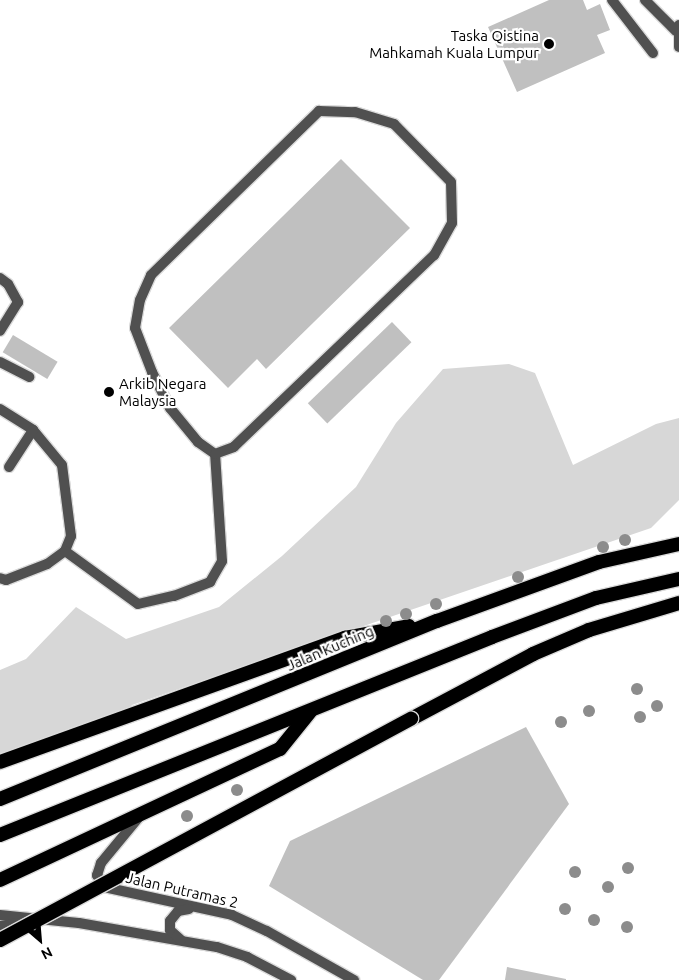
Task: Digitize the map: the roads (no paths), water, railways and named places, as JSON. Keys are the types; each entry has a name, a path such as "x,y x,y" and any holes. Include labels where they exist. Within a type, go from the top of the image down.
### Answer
{"highway":[{"name":"Jalan Kuching","path":"0,799 437,621 600,562 679,544"},
{"path":"0,834 596,598 679,579"},
{"path":"0,940 533,654 589,630 679,603"},
{"path":"0,762 345,638 437,621"},
{"path":"0,880 139,817 280,748 312,710"}],"street":[{"path":"612,0 653,53"},
{"path":"645,0 678,27 679,46"},
{"path":"319,111 355,112 394,124 451,182 452,223 434,255 234,447 215,454 198,442 170,408 135,328 140,300 151,275 319,111"},
{"path":"0,278 8,284 18,302 0,331"},
{"path":"0,362 29,377"},
{"path":"0,409 33,430 62,465 71,536 66,551 47,564 6,580 0,578"},
{"path":"9,467 33,430"},
{"path":"66,551 138,604 174,596 210,582 222,561 215,454"},
{"name":"Jalan Putramas 2","path":"139,817 101,862 99,882 104,887 232,916 267,931 354,980"},
{"path":"186,942 173,934 170,922 178,911 193,908"},
{"path":"0,915 78,923 217,947 247,957 291,980"},
{"path":"0,926 44,920"}],"place":[{"name":"Taska Qistina Mahkamah Kuala Lumpur","path":"549,44"},
{"name":"Arkib Negara Malaysia","path":"109,392"}]}
